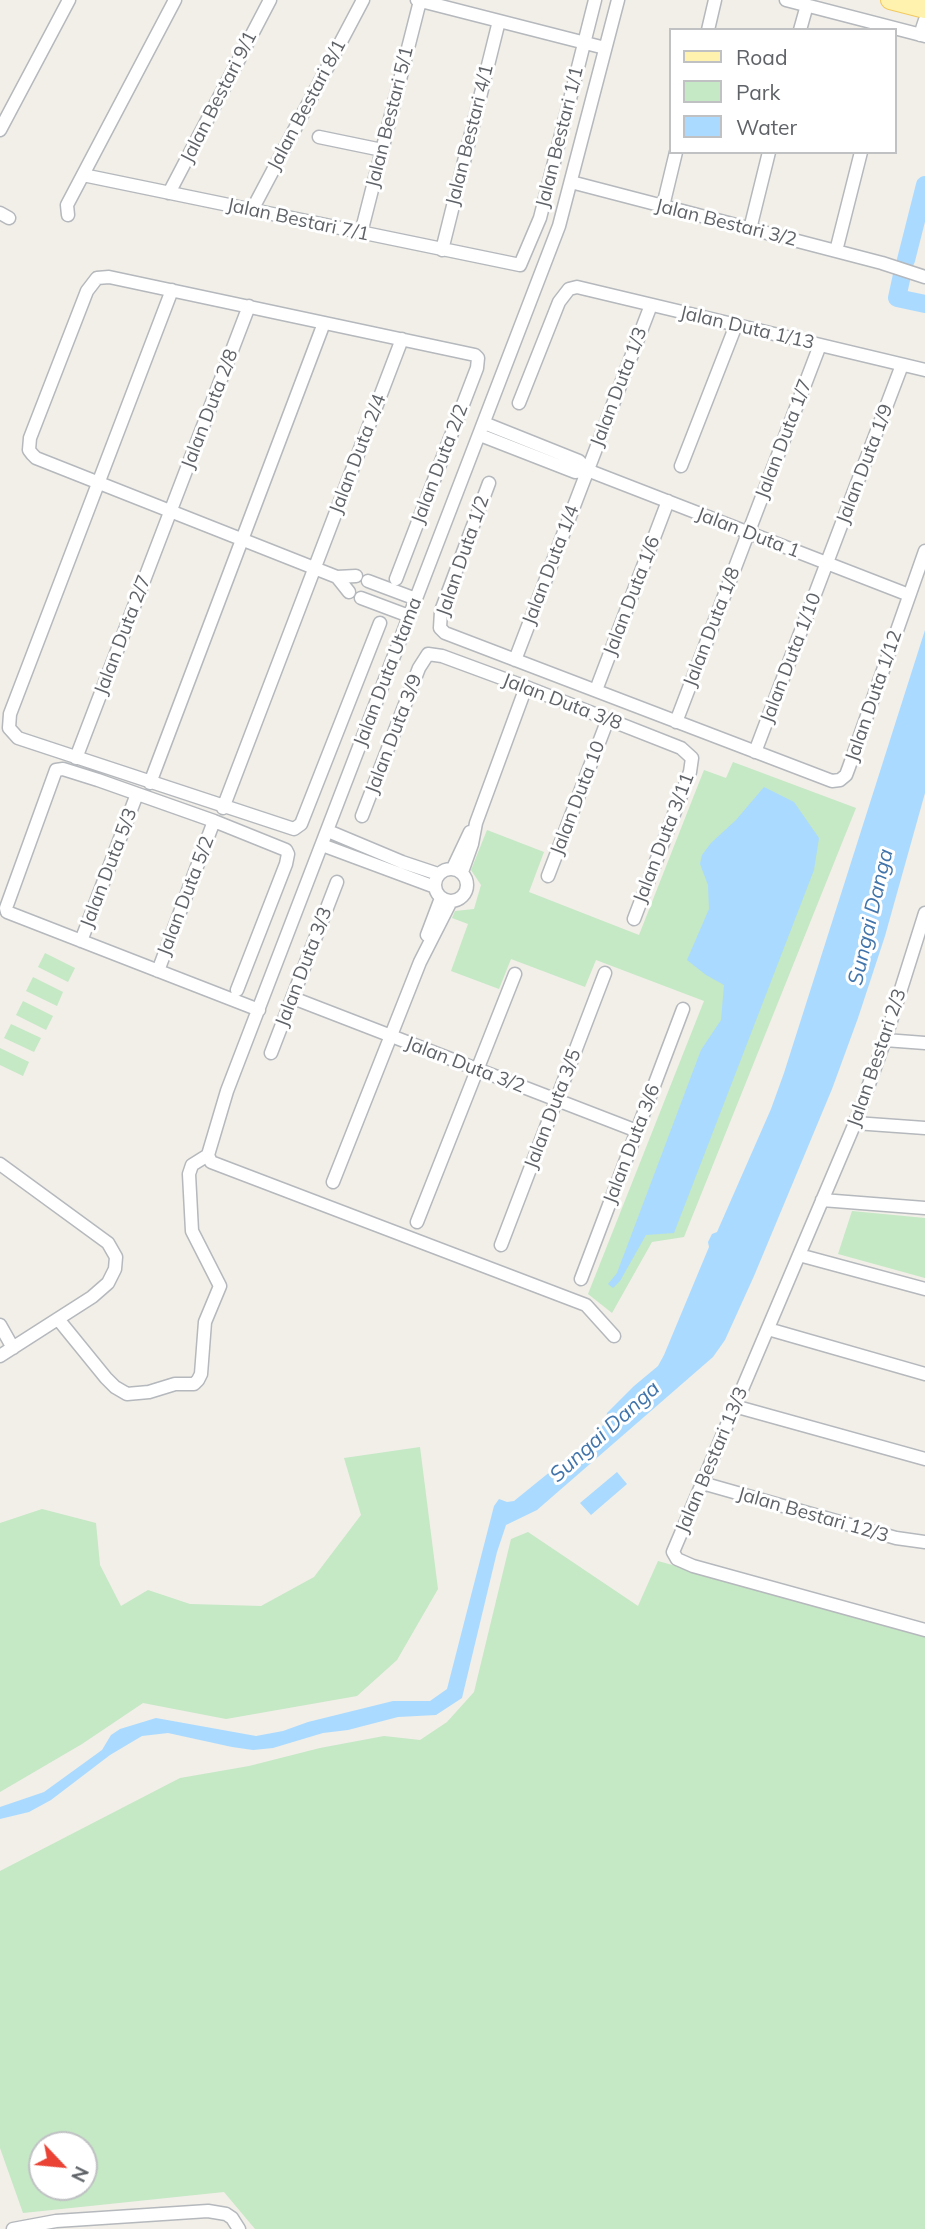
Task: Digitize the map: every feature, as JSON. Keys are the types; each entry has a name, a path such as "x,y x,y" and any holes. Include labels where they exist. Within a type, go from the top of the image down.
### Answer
{"main road":[{"path":"890,0 918,8"}],"street":[{"path":"68,215 67,205 175,0"},
{"name":"Jalan Bestari 9/1","path":"169,193 270,0"},
{"name":"Jalan Bestari 8/1","path":"252,210 363,0"},
{"path":"418,0 605,48"},
{"name":"Jalan Bestari 5/1","path":"361,233 418,0"},
{"name":"Jalan Bestari 1/1","path":"513,265 520,265 523,261 540,218 595,0"},
{"name":"Jalan Duta Utama","path":"58,1319 115,1387 127,1394 149,1392 175,1384 194,1384 201,1374 205,1322 220,1286 192,1231 191,1168 196,1161 210,1158 227,1091 559,226 618,0"},
{"path":"708,28 715,0"},
{"path":"786,0 892,28"},
{"path":"0,130 65,1"},
{"path":"801,28 807,5"},
{"path":"897,28 918,8"},
{"path":"897,29 923,36 925,20"},
{"name":"Jalan Bestari 4/1","path":"442,250 499,21"},
{"path":"319,137 382,150"},
{"path":"663,206 676,154"},
{"path":"750,229 769,154"},
{"path":"836,251 860,154"},
{"name":"Jalan Bestari 7/1","path":"83,175 513,265"},
{"name":"Jalan Bestari 3/2","path":"571,182 882,263 925,277"},
{"path":"402,339 109,277 97,278 91,283 30,438 29,450 36,458 337,578 355,595 409,616"},
{"name":"Jalan Duta 1/13","path":"519,403 559,302 569,289 577,287 925,370"},
{"path":"172,290 8,721 9,728 18,738 294,830 301,824 380,623"},
{"name":"Jalan Duta 1/3","path":"587,470 651,305"},
{"name":"Jalan Duta 2/8","path":"171,512 249,306"},
{"path":"150,783 324,323"},
{"path":"681,466 736,325"},
{"name":"Jalan Duta 2/2","path":"396,579 477,368 478,358 471,353 402,339"},
{"name":"Jalan Duta 2/4","path":"223,808 402,339"},
{"name":"Jalan Duta 1/7","path":"748,532 820,345"},
{"name":"Jalan Duta 1/9","path":"827,563 902,365"},
{"name":"Jalan Duta 1","path":"482,429 579,461 587,470 909,595"},
{"name":"Jalan Duta 1/4","path":"515,660 587,470"},
{"name":"Jalan Duta 1/2","path":"489,483 441,611 440,628 454,637 515,660"},
{"name":"Jalan Duta 1/6","path":"596,690 668,501"},
{"name":"Jalan Duta 2/7","path":"76,758 171,512"},
{"name":"Jalan Duta 1/8","path":"676,722 748,532"},
{"path":"909,595 925,551"},
{"name":"Jalan Duta 1/10","path":"755,752 827,563"},
{"path":"337,578 362,578 416,599"},
{"name":"Jalan Duta 1/12","path":"755,752 832,781 846,775 909,595"},
{"name":"Jalan Duta 3/8","path":"428,654 442,656 608,719 681,748 692,758"},
{"name":"Jalan Duta 3/9","path":"362,816 419,668 428,654"},
{"path":"515,660 755,752"},
{"path":"458,870 472,844 476,822 526,687"},
{"name":"Jalan Duta 10","path":"548,876 608,719"},
{"name":"Jalan Duta 3/11","path":"634,919 690,772 692,758"},
{"path":"237,990 288,854 282,848 214,821 63,769 56,770 6,908 10,914 259,1010"},
{"name":"Jalan Duta 5/3","path":"81,941 137,794"},
{"name":"Jalan Duta 5/2","path":"158,971 214,821"},
{"path":"328,831 402,862 441,890"},
{"path":"322,845 441,890 462,897 467,882 458,870 445,869 441,890 419,962 334,1182"},
{"name":"Jalan Duta 3/3","path":"271,1053 337,881"},
{"name":"Jalan Bestari 2/3","path":"822,1200 855,1123 885,1040 925,913"},
{"path":"911,960 925,962"},
{"name":"Jalan Duta 3/5","path":"501,1245 605,973"},
{"path":"416,1222 515,974"},
{"name":"Jalan Duta 3/2","path":"293,998 637,1131"},
{"name":"Jalan Duta 3/6","path":"581,1279 683,1009"},
{"path":"885,1040 925,1043"},
{"path":"855,1123 925,1128"},
{"path":"210,1158 586,1305 614,1336"},
{"path":"0,1164 108,1243 116,1256 116,1269 108,1283 92,1297 0,1356"},
{"path":"822,1200 925,1208"},
{"name":"Jalan Bestari 13/3","path":"822,1200 673,1552 677,1559 693,1566 925,1630"},
{"path":"799,1255 925,1289"},
{"path":"0,1325 13,1348"},
{"path":"768,1329 925,1374"},
{"path":"734,1406 925,1459"},
{"name":"Jalan Bestari 12/3","path":"702,1483 896,1538 925,1542"},
{"path":"13,2229 56,2221 208,2211 226,2214 239,2229"}],"green space":[{"path":"733,762 856,808 684,1237 652,1242 612,1313 588,1294 704,1001 596,960 585,987 511,959 499,989 451,971 468,924 452,918 455,911 474,909 481,885 471,870 487,830 544,852 529,892 639,935 704,770 726,778"},
{"path":"45,953 75,968 68,982 38,967"},
{"path":"33,977 63,992 57,1006 26,991"},
{"path":"23,1001 53,1016 46,1030 16,1015"},
{"path":"11,1024 41,1038 34,1052 4,1038"},
{"path":"0,1048 29,1062 23,1076 0,1065"},
{"path":"852,1211 925,1218 925,1278 838,1254"},
{"path":"420,1447 438,1589 397,1660 357,1696 226,1719 143,1703 82,1744 0,1792 0,1523 42,1509 96,1523 100,1565 121,1606 148,1590 190,1604 261,1606 314,1577 361,1515 344,1458"},
{"path":"528,1532 638,1606 658,1561 925,1636 925,2229 255,2229 224,2192 23,2213 0,2148 0,1871 180,1778 249,1766 320,1748 384,1736 420,1740 447,1722 474,1692 511,1539"}],"water":[{"name":"Sungai Danga","path":"925,630 925,793 885,936 858,1018 832,1089 754,1276 725,1340 713,1357 537,1510 506,1525 462,1698 436,1715 398,1717 348,1730 323,1733 273,1748 253,1750 232,1747 168,1733 142,1736 110,1755 51,1800 29,1812 0,1819 0,1807 44,1792 102,1750 111,1735 120,1729 156,1718 256,1736 393,1701 430,1701 447,1689 494,1506 499,1499 514,1501 588,1441 606,1422 607,1413 658,1366 664,1355 709,1247 708,1242 712,1234 717,1232 784,1073"},
{"path":"764,787 794,802 819,838 814,870 674,1233 646,1235 620,1281 613,1288 608,1284 617,1273 701,1050 721,1020 724,985 687,960 709,909 708,885 700,864 702,855"},
{"path":"617,1472 627,1484 591,1515 580,1503"}],"waterway":[{"path":"906,260 925,185"},
{"path":"902,275 897,298 925,304"}]}
